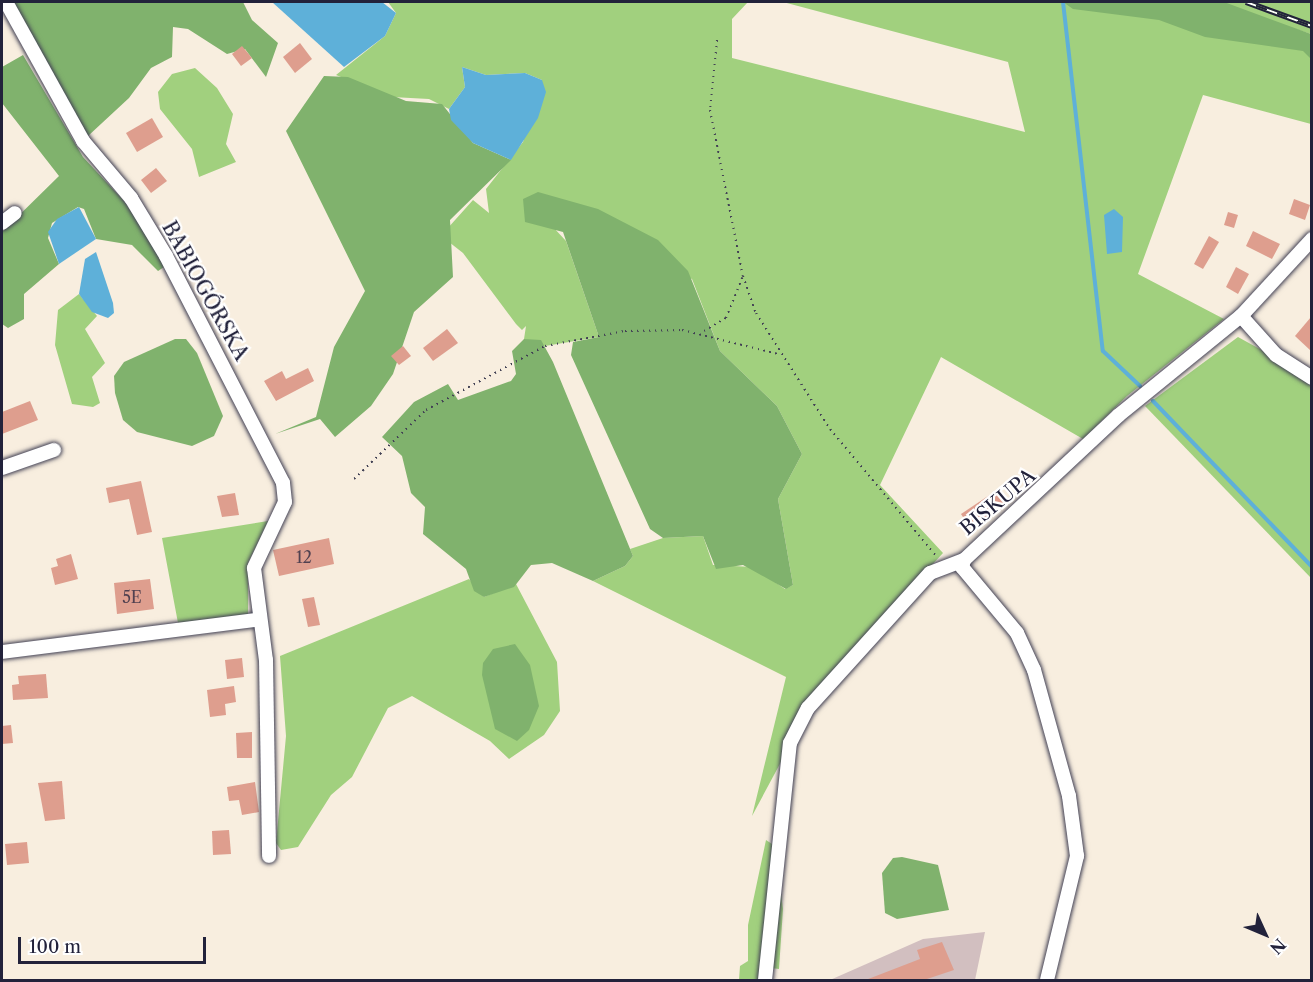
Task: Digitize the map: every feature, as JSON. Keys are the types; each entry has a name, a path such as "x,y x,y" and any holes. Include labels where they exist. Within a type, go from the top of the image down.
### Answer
{"street":[{"name":"BABIOGÓRSKA","path":"6,2 83,141 131,198 166,256 283,483 285,502 254,568 257,620 266,660 269,856"},
{"path":"2,224 15,213"},
{"name":"BISKUPA","path":"1047,981 1077,856 1069,796 1034,670 1017,633 962,567 963,560 1067,470 1119,415 1241,316 1311,239"},
{"path":"1241,316 1276,355 1311,378"},
{"path":"2,468 54,450"},
{"path":"765,981 790,743 808,708 940,565 963,560"},
{"path":"2,652 257,620"}],"path":[{"path":"717,40 710,110 743,276 779,354 855,463 940,565"},
{"path":"702,331 726,318 743,276"},
{"path":"354,479 426,410 545,346 625,331 702,331 756,352 779,354"}],"shaded area":[{"path":"985,932 975,980 830,980 923,939"}],"green space":[{"path":"12,2 243,2 252,20 278,43 266,77 245,49 227,54 188,29 173,27 172,57 151,68 129,98 88,136"},
{"path":"388,2 748,2 732,19 732,58 1025,132 1008,62 783,2 1184,2 1311,44 1311,124 1203,95 1138,274 1224,319 1127,396 1083,439 941,357 880,485 943,553 825,680 752,816 786,677 593,581 625,566 633,556 630,549 663,538 703,536 713,565 753,567 785,589 793,585 778,499 802,454 777,406 720,351 692,279 553,227 566,241 599,337 545,346 524,339 526,326 522,330 516,324 463,253 449,242 447,229 473,200 489,213 486,189 523,142 542,80 525,73 486,75 462,67 465,87 449,109 429,99 392,97 336,75 385,36 396,13"},
{"path":"1063,2 1224,2 1311,34 1311,59 1303,51 1205,37 1159,20 1073,9"},
{"path":"1210,2 1311,2 1311,34"},
{"path":"23,55 83,157 124,201 167,265 158,271 132,245 96,239 84,209 78,207 52,223 48,238 59,264 24,294 24,319 8,328 2,324 2,232 59,176 2,103 2,67"},
{"path":"195,68 217,88 233,114 226,144 236,162 199,177 192,149 160,109 158,92 172,74"},
{"path":"324,76 348,77 406,101 442,104 473,143 511,160 450,220 453,277 414,312 393,374 371,406 335,437 320,419 275,434 316,417 334,347 365,291 286,131"},
{"path":"538,192 598,209 658,240 688,271 720,351 777,406 802,454 778,499 793,585 786,589 743,565 716,569 703,536 663,538 650,529 571,355 573,342 599,337 563,232 525,222 523,199"},
{"path":"79,294 97,316 85,329 105,363 92,377 100,403 93,407 72,404 55,345 58,310"},
{"path":"1238,337 1311,377 1311,578 1145,406"},
{"path":"175,339 186,339 197,353 223,416 214,436 192,446 137,432 123,420 115,393 114,376 124,362"},
{"path":"524,339 541,340 553,362 633,556 625,566 593,581 552,563 531,565 514,587 484,597 474,591 466,569 423,534 425,507 411,493 402,456 382,437 414,402 448,384 458,400 511,381 516,374 512,351"},
{"path":"268,521 248,563 248,616 178,623 162,538"},
{"path":"469,579 484,597 516,584 557,662 560,711 544,735 509,759 490,741 412,696 388,708 352,777 331,795 298,847 281,850 276,843 286,736 280,656"},
{"path":"515,644 530,665 539,706 529,730 517,741 495,729 482,675 483,663 493,649"},
{"path":"766,840 775,846 783,909 779,969 771,968 770,980 739,980 740,966 748,961 748,925"},
{"path":"902,857 938,865 949,910 897,919 885,913 882,873 893,858"}],"water":[{"path":"272,2 382,2 396,13 385,36 344,67"},
{"path":"462,67 486,75 525,73 542,80 546,92 538,118 511,160 473,143 451,120 449,109 465,87"},
{"path":"79,207 96,239 59,264 48,232 57,219"},
{"path":"1114,209 1123,217 1122,252 1107,254 1104,215"},
{"path":"96,252 113,303 114,313 108,318 92,312 79,294 85,259"}],"building":[{"path":"300,43 312,59 295,73 283,57"},
{"path":"242,46 252,58 241,66 232,54"},
{"path":"152,118 163,137 137,152 126,133"},
{"path":"156,168 167,181 151,193 141,180"},
{"path":"1294,199 1310,205 1305,220 1289,214"},
{"path":"1228,212 1238,215 1234,228 1224,225"},
{"path":"1253,231 1280,244 1272,259 1246,246"},
{"path":"1209,236 1219,242 1203,269 1194,264"},
{"path":"1236,267 1249,274 1238,294 1226,287"},
{"path":"1311,317 1311,351 1295,336"},
{"path":"447,329 458,343 433,361 423,348"},
{"path":"403,346 411,356 399,365 391,356"},
{"path":"308,368 314,381 276,401 264,381 282,371 286,379"},
{"path":"30,401 38,420 2,434 2,412"},
{"path":"141,481 152,532 137,535 129,499 109,503 106,488"},
{"path":"997,490 1006,504 970,528 961,514"},
{"path":"235,493 239,515 222,517 217,496"},
{"path":"329,538 334,564 279,576 273,550"},
{"path":"71,554 78,579 55,585 51,568 58,566 56,559"},
{"path":"150,579 154,609 117,614 114,583"},
{"path":"314,597 320,625 308,627 302,599"},
{"path":"242,658 244,677 227,679 225,660"},
{"path":"46,674 48,698 13,700 12,685 19,684 18,676"},
{"path":"234,686 236,702 225,704 226,715 210,717 207,690"},
{"path":"11,725 13,743 2,744 2,726"},
{"path":"252,732 252,758 237,758 236,733"},
{"path":"62,781 65,819 45,821 38,783"},
{"path":"255,782 259,812 242,815 239,800 229,801 227,787"},
{"path":"229,830 231,854 213,855 212,831"},
{"path":"27,842 29,863 7,865 5,844"},
{"path":"942,942 954,970 921,981 863,981 920,959 917,950"}],"waterway":[{"path":"1063,2 1103,351 1140,386"},
{"path":"1153,401 1312,567"}],"railway":[{"path":"1246,2 1312,26"}]}
